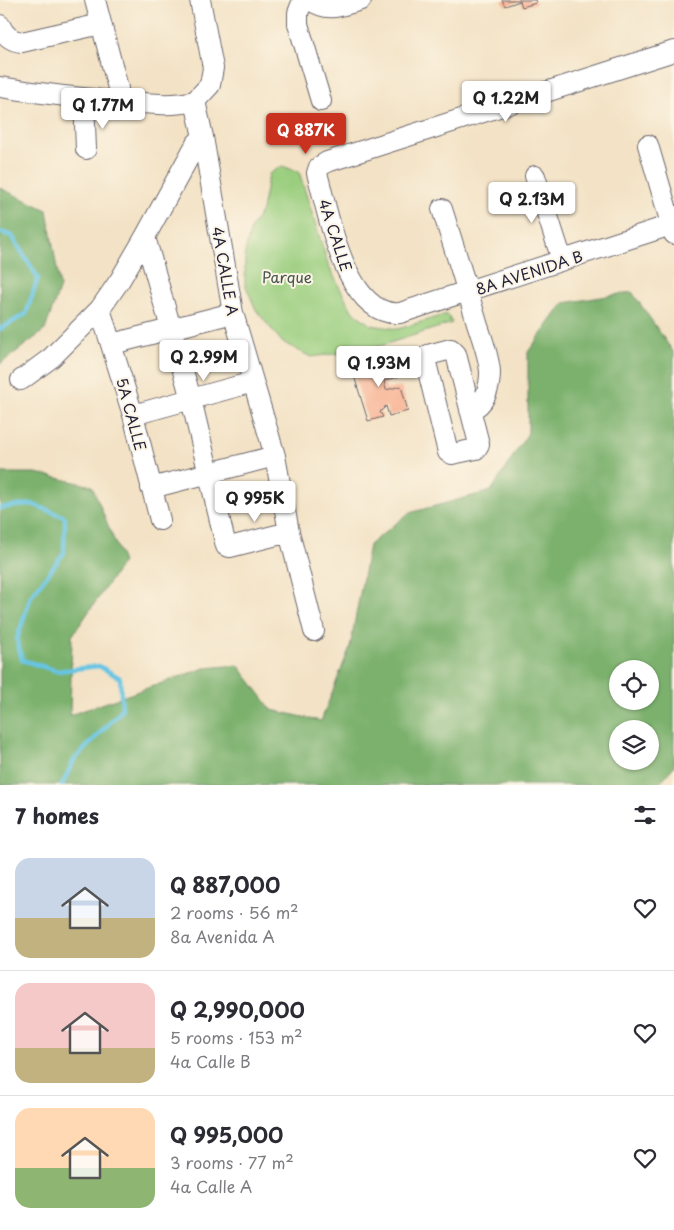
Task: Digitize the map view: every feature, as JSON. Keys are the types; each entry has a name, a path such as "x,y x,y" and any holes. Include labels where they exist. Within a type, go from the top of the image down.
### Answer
{"street":[{"path":"95,0 118,88"},
{"path":"0,87 84,99 166,104 182,104 195,101 210,85 213,68 200,0"},
{"path":"304,0 298,12 298,24 321,101"},
{"path":"310,0 318,5 333,8 361,0"},
{"path":"5,32 22,42 101,24"},
{"name":"4A CALLE","path":"384,312 371,306 360,294 345,269 317,173 319,167 327,162 674,52"},
{"path":"84,99 86,149"},
{"name":"4A CALLE A","path":"195,101 203,137 233,313 275,456 289,532 314,631"},
{"path":"21,380 52,358 100,309 120,280 196,144 203,137"},
{"path":"648,145 673,228"},
{"path":"535,176 562,260"},
{"path":"442,209 469,292 490,373 484,399 478,406 470,410"},
{"name":"8A AVENIDA B","path":"384,312 400,313 562,260 673,228"},
{"path":"145,237 191,399 226,546 230,548 289,532"},
{"name":"5A CALLE","path":"100,309 133,415 160,520"},
{"path":"112,344 233,313"},
{"path":"449,350 455,351 470,410 478,446 476,449 450,454 425,362 427,355 449,350"},
{"path":"133,415 253,382"},
{"path":"152,488 275,456"}],"green space":[{"name":"Parque","path":"282,166 299,172 329,267 352,311 371,325 398,329 447,314 452,323 371,349 311,357 282,342 256,310 245,284 245,251 251,228 262,210 269,174"},
{"path":"0,188 47,210 60,287 45,330 0,364"},
{"path":"632,292 674,353 674,766 658,785 0,785 0,473 36,473 92,486 123,562 72,636 70,715 205,668 238,665 272,710 321,721 350,647 369,545 409,513 491,491 528,433 528,352 564,303"}],"building":[{"path":"502,0 535,0 536,3 522,7 520,1 505,6"},
{"path":"392,355 398,377 384,381 386,390 401,386 408,411 389,416 386,406 380,412 383,417 368,421 351,366"}],"waterway":[{"path":"0,232 12,236 38,278 26,314 0,329"},
{"path":"0,508 32,504 65,517 64,553 31,596 17,639 22,660 57,671 99,666 120,678 122,710 74,760 62,785"}]}
